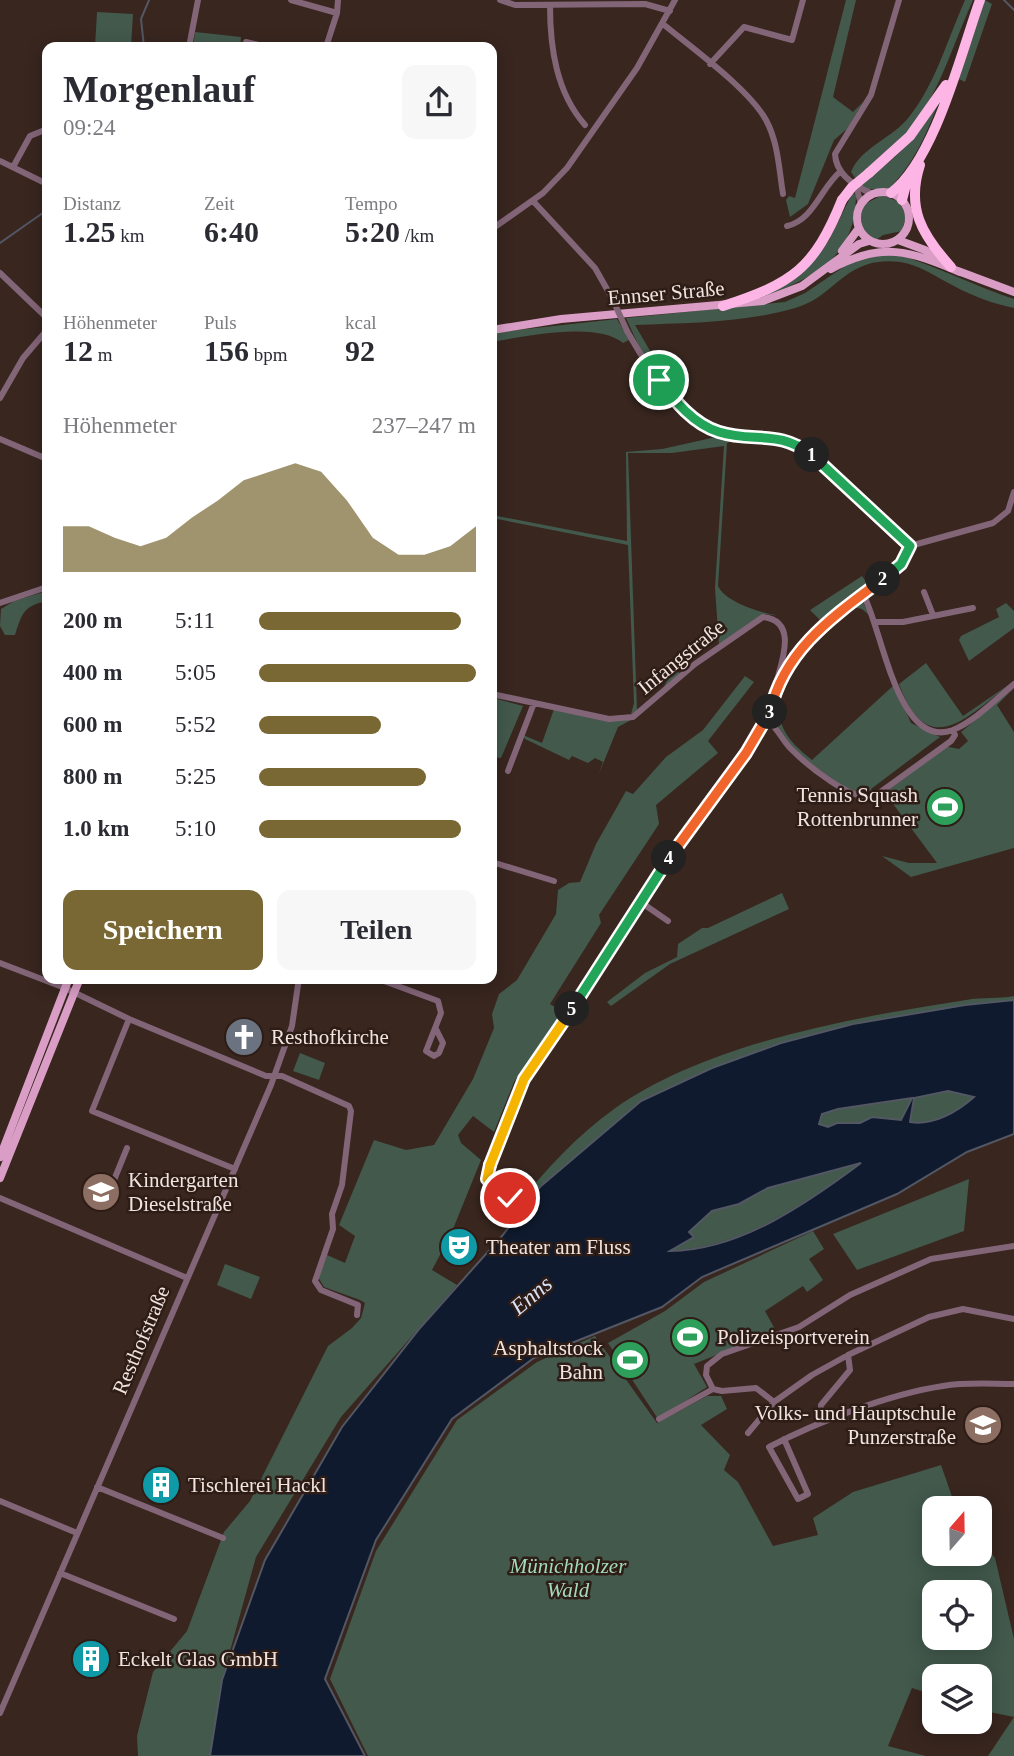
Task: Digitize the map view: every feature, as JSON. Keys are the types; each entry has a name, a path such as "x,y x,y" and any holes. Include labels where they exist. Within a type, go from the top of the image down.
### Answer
{"highway":[{"path":"956,269 926,238 914,207 916,178 979,0"},
{"path":"723,306 771,289 797,272 822,244 842,200 852,187 910,136 955,69"},
{"path":"891,193 909,174 928,141"},
{"path":"902,200 909,174"}],"main road":[{"path":"891,193 902,200 909,213 908,228 898,240 884,245 869,241 859,228 857,216 861,204 873,194 891,193"},
{"name":"Ennser Straße","path":"832,263 853,240 859,228"},
{"path":"908,228 925,250"},
{"path":"898,240 925,250 956,269"},
{"name":"Ennser Straße","path":"497,329 561,319 723,306 772,299 813,279 859,244 869,241"},
{"path":"813,279 853,258 884,251 915,254 1014,292"},
{"path":"0,1157 67,984"},
{"path":"0,1178 78,984"}],"street":[{"path":"191,42 198,0"},
{"path":"291,0 337,13"},
{"path":"328,42 337,13 338,0"},
{"path":"500,0 515,5 604,2 645,5 670,12"},
{"path":"497,226 533,201 557,180 663,24 676,0"},
{"path":"710,64 744,27 792,40 803,0"},
{"path":"873,194 856,186 841,171 835,160 837,147 872,95 899,0"},
{"path":"550,5 552,48 558,76 585,125"},
{"path":"663,24 710,64 765,118 777,150 783,194"},
{"path":"13,167 30,135 42,131"},
{"path":"0,161 42,182"},
{"path":"787,226 802,220 826,185 841,171"},
{"path":"856,186 861,204"},
{"path":"533,201 595,268 627,331 659,380 700,423 722,433 764,435 793,443 831,470 910,546"},
{"path":"0,273 42,313"},
{"path":"0,398 23,358 42,336"},
{"path":"0,439 42,457"},
{"path":"511,1203 508,1193 486,1178 524,1079 553,1041 679,842 767,720 777,690 811,636 901,564 910,546 993,523 1008,510 1014,492"},
{"path":"0,603 42,589"},
{"path":"924,592 933,615"},
{"path":"863,594 912,720 934,732 953,730 1014,684"},
{"path":"875,622 903,622 973,608"},
{"name":"Infangstraße","path":"497,695 609,719 628,719 660,697 695,664 763,617 779,625 786,640 777,690"},
{"path":"508,771 534,703"},
{"path":"767,720 799,757 843,789 866,798 876,796 951,741 955,735 953,730"},
{"path":"497,864 554,881"},
{"path":"642,903 668,921"},
{"path":"0,963 42,979"},
{"path":"55,984 129,1019 266,1076 275,1076 344,1102 351,1111 342,1185 332,1214 332,1233 315,1281 321,1290 358,1305 357,1315"},
{"name":"Resthofstraße","path":"0,1713 275,1076 292,1026 298,984"},
{"path":"392,984 438,1001 442,1009 436,1030"},
{"path":"129,1019 92,1111 235,1169"},
{"path":"112,1185 127,1147"},
{"path":"0,1198 187,1278"},
{"path":"713,1389 706,1369 714,1359 799,1326 870,1285 943,1256 998,1251 1014,1246"},
{"path":"748,1433 774,1402 848,1355 952,1310 978,1310 1014,1319"},
{"path":"822,1421 821,1405 850,1370 848,1355"},
{"path":"784,1439 808,1494 798,1499 769,1447 784,1439 822,1421 939,1387 1014,1384"},
{"path":"659,1419 713,1389 722,1391 756,1388 774,1402"},
{"path":"97,1487 223,1538"},
{"path":"0,1501 77,1533"},
{"path":"60,1573 174,1619"}],"green space":[{"path":"846,0 856,0 833,97 853,112 863,102 847,129 834,140 808,204 790,217 786,200 789,196 795,198"},
{"path":"965,0 973,0 930,100 900,141 855,178 851,172 856,163 895,131 918,104 934,76"},
{"path":"985,0 992,4 965,82 959,79"},
{"path":"97,12 133,14 131,42 95,42"},
{"path":"195,32 241,37 240,42 194,42"},
{"path":"939,101 919,148 889,189 868,189 861,185 895,157 919,132"},
{"path":"853,192 856,196 854,218 839,251 813,274 760,298 796,278 816,258 829,240"},
{"path":"882,195 900,202 906,215 902,231 883,235 876,240 864,229 861,215 865,204"},
{"path":"892,253 1014,299 1014,308 961,290 907,264 881,262 866,265 842,278 809,303 776,313 695,323 635,325 667,380 664,382 642,353 626,318 785,302 805,293 854,260"},
{"path":"617,319 629,340 623,343 611,336 579,331 497,341 497,333"},
{"path":"716,437 733,440 727,443 718,586 737,602 782,616 764,614 719,646 715,588 724,446 672,453 628,453 637,710 664,687 673,668 681,674 634,714 631,714 634,703 628,545 497,519 497,516 627,541 626,452 662,449"},
{"path":"862,576 869,586 821,621 810,610"},
{"path":"42,593 42,602 28,608 15,635 5,635 0,626 1,609 14,601"},
{"path":"856,601 863,602 869,615 862,609 852,607 830,624 795,670 786,686 779,712 786,733 812,760 894,685 911,723 940,737 871,789 874,795 867,796 842,786 811,764 792,747 777,725 774,714 778,693 811,640"},
{"path":"1006,603 1014,611 1014,628 969,661 959,640 961,636 999,617 996,609"},
{"path":"926,663 963,716 1014,681 965,718 950,725 936,727 923,722 910,708 899,684"},
{"path":"745,676 754,682 708,741 718,753 656,805 659,824 599,915 601,923 550,1004 563,1012 514,1082 494,1132 473,1116 458,1135 461,1143 481,1160 451,1234 432,1270 457,1285 341,1417 256,1557 222,1680 210,1756 138,1756 137,1736 153,1672 187,1631 224,1532 250,1501 328,1346 361,1318 365,1303 324,1287 318,1277 327,1255 345,1263 355,1236 339,1225 374,1140 406,1150 434,1145 473,1079 494,1028 492,1014 499,994 517,980 556,914 558,890 569,883 580,882 596,844 626,791 633,794 666,757 703,730"},
{"path":"1014,688 997,705 1014,732 1014,848 911,877 882,856 909,863 937,863 885,793 944,746 959,749 968,741 961,732"},
{"path":"497,699 523,706 501,758 497,757"},
{"path":"554,709 618,721 633,719 618,727 598,776 603,762 595,758 588,763 572,756 569,760 525,739 523,735 542,743"},
{"path":"782,893 789,909 670,964 611,1006 607,1002 645,973 677,957 678,944 702,928 708,928"},
{"path":"1014,996 1014,1000 1009,1002 965,1005 641,1101 541,1186 521,1211 516,1206 562,1154 600,1119 651,1086 692,1067 783,1036 831,1025 966,1000"},
{"path":"300,1053 325,1063 319,1080 293,1071"},
{"path":"948,1091 975,1097 944,1117 928,1122 910,1122 914,1098"},
{"path":"912,1098 901,1120 872,1117 860,1123 837,1123 828,1127 818,1124 822,1114 838,1109"},
{"path":"864,1162 795,1207 749,1232 724,1241 670,1251 694,1237 688,1232 712,1211 739,1204 768,1188"},
{"path":"969,1179 964,1231 857,1270 833,1234"},
{"name":"Polizeisportverein","path":"813,1231 824,1249 809,1259 823,1280 807,1292 803,1286 765,1311 776,1331 694,1364 707,1387 658,1419 608,1343 665,1311 704,1282"},
{"path":"225,1264 260,1277 251,1299 217,1285"},
{"name":"Münichholzer Wald","path":"595,1336 657,1423 707,1396 721,1396 727,1409 701,1425 730,1455 724,1470 738,1482 773,1546 818,1535 813,1518 853,1492 941,1465 952,1496 922,1496 922,1566 992,1566 992,1555 995,1558 1014,1639 1014,1717 992,1712 992,1664 922,1664 922,1691 912,1688 888,1746 926,1756 368,1756 330,1679 376,1551 457,1420 537,1362"},
{"path":"1014,1717 1014,1756 988,1756"}],"water":[{"name":"Enns","path":"1014,1000 1014,1134 967,1152 897,1194 702,1277 662,1307 534,1358 452,1419 376,1540 325,1679 365,1756 210,1756 222,1680 265,1560 342,1427 420,1328 502,1236 541,1186 641,1101 712,1068 781,1043 853,1024 965,1005","holes":["948,1091 974,1097 944,1117 927,1122 910,1122 914,1098","912,1098 901,1120 872,1117 860,1123 837,1123 828,1127 819,1124 822,1114 838,1109","861,1163 795,1209 747,1234 696,1249 670,1251 694,1237 689,1232 712,1211 739,1204 768,1188"]}],"waterway":[{"path":"143,42 141,19 149,0"},
{"path":"1004,0 1014,10"},
{"path":"0,243 42,214"}],"place":[{"name":"Tennis Squash Rottenbrunner","path":"945,807"},
{"name":"Resthofkirche","path":"244,1037"},
{"name":"Kindergarten Dieselstraße","path":"101,1192"},
{"name":"Theater am Fluss","path":"459,1247"},
{"name":"Polizeisportverein","path":"690,1337"},
{"name":"Asphaltstock Bahn","path":"630,1360"},
{"name":"Volks- und Hauptschule Punzerstraße","path":"983,1425"},
{"name":"Tischlerei Hackl","path":"161,1485"},
{"name":"Eckelt Glas GmbH","path":"91,1659"}],"route":[{"path":"510,1198 505,1191 486,1178 524,1079 553,1041 679,842 746,753 767,720 783,676 805,643 839,611 901,564 910,546 831,470 807,451 785,439 764,435 733,435 711,429 686,412 659,380"}]}
